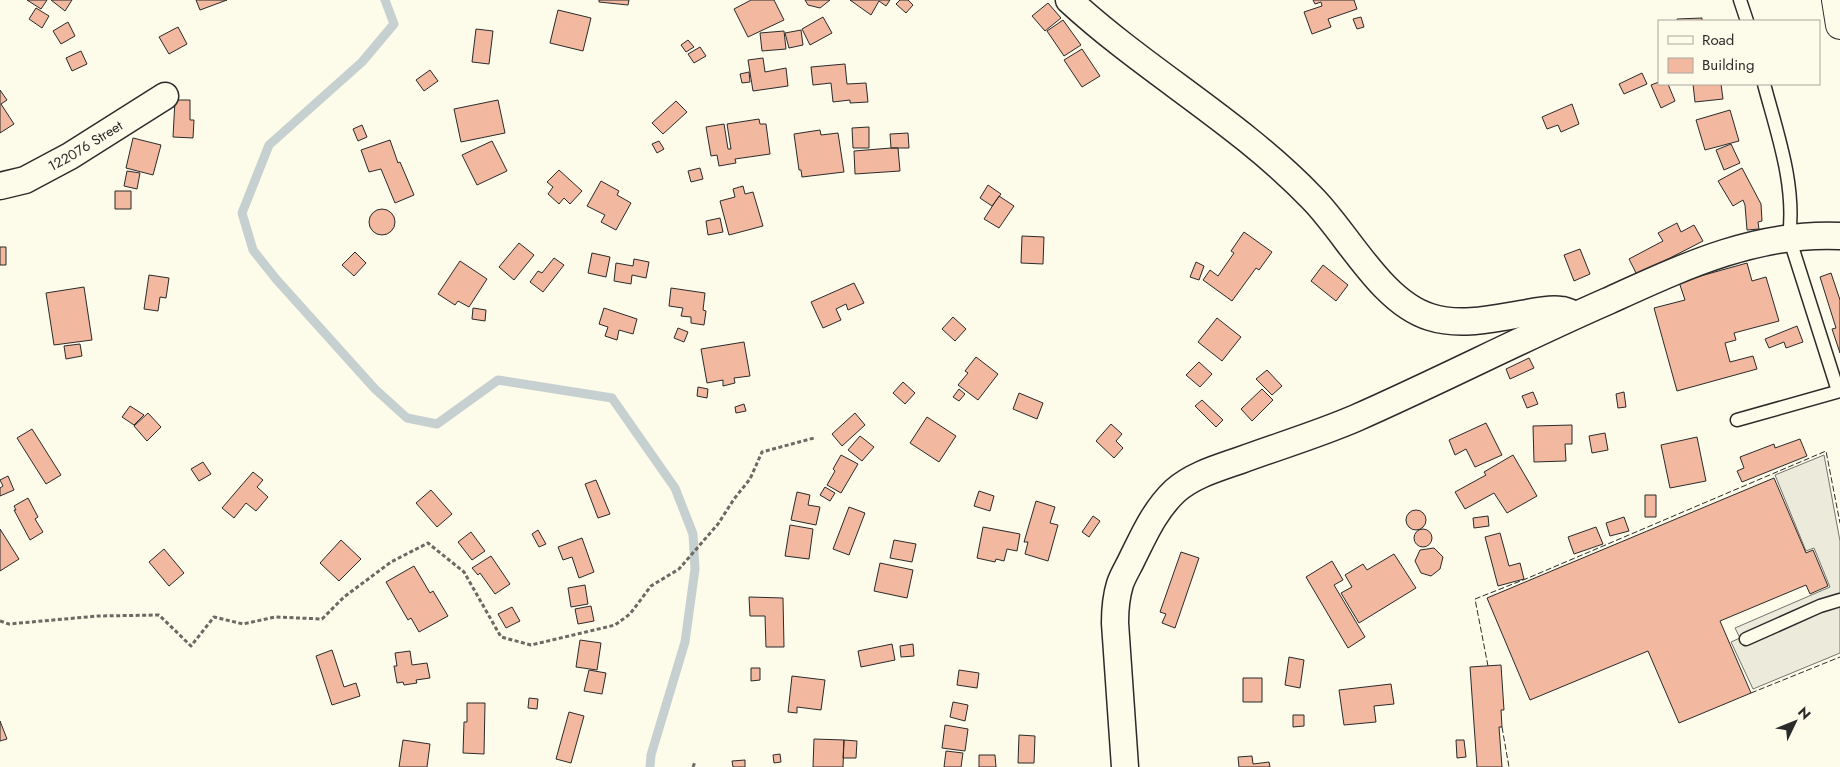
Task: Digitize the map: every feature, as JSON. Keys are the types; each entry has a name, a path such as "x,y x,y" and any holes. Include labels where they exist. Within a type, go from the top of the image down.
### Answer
{"main road":[{"path":"1836,0 1840,24"}],"street":[{"path":"1069,0 1122,44 1276,162 1314,199 1380,281 1412,310 1430,317 1450,321 1484,320 1560,309 1575,315"},
{"name":"122076 Street","path":"0,186 25,180 70,156 165,96"},
{"path":"1125,767 1114,623 1116,602 1120,585 1150,523 1164,502 1175,491 1196,477 1354,419 1575,315 1708,258 1789,237 1840,236"}],"lane":[{"path":"1740,0 1747,20"},
{"path":"1738,420 1839,391 1789,237 1791,220 1790,189 1764,85"},
{"path":"1746,638 1820,606 1840,600"}],"path":[{"path":"0,621 9,624 98,616 158,615 191,646 214,617 244,624 275,617 322,619 344,597 391,562 428,542 464,572 501,637 531,645 615,625 630,614 651,586 679,570 718,524 750,479 762,452 814,438"},
{"path":"693,767 695,762"}],"shaded area":[{"path":"1824,455 1840,541 1840,653 1753,689 1731,642 1740,638 1735,628 1830,587 1814,548 1806,551 1775,475"}],"building":[{"path":"27,0 47,0 41,9"},
{"path":"51,0 72,0 65,11"},
{"path":"196,0 227,0 200,10"},
{"path":"599,0 629,0 628,5 599,2"},
{"path":"751,0 774,0 784,20 748,37 734,9"},
{"path":"805,0 830,0 820,8 808,5"},
{"path":"850,0 890,0 886,6 879,1 871,15"},
{"path":"900,0 908,0 913,5 906,13 896,4"},
{"path":"1313,0 1354,0 1357,9 1328,19 1331,27 1312,34 1304,12 1322,6 1321,2 1315,4"},
{"path":"1048,3 1061,18 1045,31 1032,16"},
{"path":"36,8 49,16 42,28 29,19"},
{"path":"558,10 591,18 583,51 550,43"},
{"path":"823,17 832,33 810,45 802,29"},
{"path":"1361,17 1364,27 1357,29 1353,19"},
{"path":"1702,18 1702,20 1677,20"},
{"path":"1063,20 1081,45 1064,56 1047,31"},
{"path":"68,22 75,36 61,44 53,31"},
{"path":"178,27 187,44 169,54 159,37"},
{"path":"476,29 493,31 489,64 472,62"},
{"path":"801,30 803,45 789,48 785,33"},
{"path":"784,31 786,49 762,51 760,33"},
{"path":"688,40 694,47 686,52 681,45"},
{"path":"700,47 706,56 694,63 688,54"},
{"path":"1082,49 1100,76 1082,87 1064,60"},
{"path":"81,51 87,64 72,71 66,58"},
{"path":"763,58 765,72 786,68 788,86 753,91 748,60"},
{"path":"845,64 847,84 866,83 868,102 850,103 850,100 833,102 831,83 813,85 811,67"},
{"path":"430,70 438,81 424,91 416,80"},
{"path":"749,72 750,82 742,83 740,74"},
{"path":"1642,73 1647,84 1624,94 1619,84"},
{"path":"1658,82 1658,85 1668,85 1675,101 1661,108 1651,85"},
{"path":"1693,85 1721,85 1723,99 1695,102"},
{"path":"0,90 7,100 1,104 14,124 0,133"},
{"path":"175,100 190,100 190,120 194,120 193,138 173,137"},
{"path":"498,100 505,133 461,142 454,109"},
{"path":"676,101 687,112 663,134 652,123"},
{"path":"1572,104 1579,124 1561,132 1558,125 1547,129 1542,117"},
{"path":"1730,110 1739,141 1705,150 1696,120"},
{"path":"759,119 760,124 766,124 770,154 735,159 736,163 719,166 717,155 711,156 706,127 724,124 728,149 731,149 727,124"},
{"path":"362,125 367,137 358,141 353,129"},
{"path":"869,127 869,148 853,148 852,128"},
{"path":"820,130 821,135 838,133 844,172 802,177 801,170 799,170 794,134"},
{"path":"908,133 909,148 891,148 890,134"},
{"path":"133,138 161,145 153,175 126,168"},
{"path":"390,140 398,163 400,162 414,195 395,203 381,169 369,172 361,150"},
{"path":"492,141 507,171 477,185 462,155"},
{"path":"659,141 664,149 657,153 652,144"},
{"path":"1731,144 1740,163 1724,170 1716,150"},
{"path":"898,148 900,171 855,174 854,151"},
{"path":"700,168 703,179 691,182 688,171"},
{"path":"1742,168 1761,204 1762,221 1758,222 1759,229 1747,230 1743,200 1733,206 1718,181"},
{"path":"559,170 582,191 570,204 564,198 559,204 548,194 553,187 547,182"},
{"path":"127,171 140,173 137,189 124,186"},
{"path":"601,181 619,191 617,195 631,203 616,230 601,222 605,215 587,206"},
{"path":"988,185 1001,194 992,206 980,198"},
{"path":"743,186 745,194 753,192 763,226 729,235 720,201 735,197 733,189"},
{"path":"115,191 131,191 131,209 115,209"},
{"path":"999,196 1014,206 999,228 984,219"},
{"path":"382,209 391,213 395,222 391,231 382,235 373,231 369,222 373,213"},
{"path":"720,218 723,232 708,235 706,221"},
{"path":"1677,223 1681,232 1694,225 1703,241 1637,275 1629,259 1663,241 1658,233"},
{"path":"1244,232 1272,252 1259,270 1256,268 1232,301 1203,280 1210,270 1218,276 1234,253 1231,251"},
{"path":"1022,236 1044,237 1043,264 1021,263"},
{"path":"519,243 534,255 514,280 499,267"},
{"path":"0,247 6,247 6,265 0,265"},
{"path":"1580,249 1590,274 1574,281 1564,255"},
{"path":"355,252 366,263 354,276 342,265"},
{"path":"592,253 610,257 606,277 588,273"},
{"path":"554,258 564,265 543,292 530,282 538,271 542,273"},
{"path":"634,259 649,262 646,278 632,275 631,284 614,281 616,263 633,266"},
{"path":"460,261 487,279 469,307 458,301 455,305 438,294"},
{"path":"1196,262 1204,266 1199,280 1190,277"},
{"path":"1747,263 1752,281 1766,277 1779,321 1734,333 1736,340 1725,343 1730,362 1753,356 1757,369 1677,391 1654,308 1685,300 1679,282"},
{"path":"1323,265 1348,285 1336,301 1311,281"},
{"path":"1831,273 1840,300 1840,353 1832,329 1836,328 1820,277"},
{"path":"149,275 169,278 166,298 160,297 158,311 144,309"},
{"path":"854,283 864,303 848,310 846,304 836,309 841,320 823,328 811,302"},
{"path":"84,287 92,340 54,345 46,293"},
{"path":"671,288 705,293 703,310 706,311 704,325 691,323 691,317 681,316 683,308 669,306"},
{"path":"473,308 486,310 485,321 472,319"},
{"path":"604,308 637,319 633,334 619,330 617,340 605,336 608,327 599,324"},
{"path":"953,317 966,329 955,341 942,329"},
{"path":"1217,318 1241,337 1222,361 1198,342"},
{"path":"1797,326 1803,342 1786,348 1784,342 1769,348 1765,339"},
{"path":"678,328 688,332 684,342 674,338"},
{"path":"744,342 750,376 734,378 735,383 723,386 723,380 707,383 701,349"},
{"path":"80,344 82,356 66,359 64,346"},
{"path":"976,357 998,374 978,400 958,385 968,373 965,371"},
{"path":"1529,358 1534,368 1510,379 1506,369"},
{"path":"1199,362 1212,374 1200,387 1186,375"},
{"path":"1267,370 1282,386 1272,395 1256,379"},
{"path":"903,382 915,393 905,404 893,393"},
{"path":"698,387 708,389 707,398 697,396"},
{"path":"959,389 965,394 959,401 953,397"},
{"path":"1262,389 1273,400 1252,421 1241,409"},
{"path":"1533,392 1538,404 1527,408 1522,396"},
{"path":"1624,392 1626,407 1618,408 1616,394"},
{"path":"1019,393 1043,403 1037,419 1013,409"},
{"path":"1202,400 1223,420 1216,427 1195,406"},
{"path":"744,404 746,411 736,413 735,407"},
{"path":"130,406 144,415 134,425 122,417"},
{"path":"148,413 161,427 147,441 134,426"},
{"path":"855,413 865,425 842,446 832,434"},
{"path":"927,417 956,436 939,462 910,443"},
{"path":"1486,423 1502,455 1475,467 1466,449 1455,455 1449,440"},
{"path":"1111,424 1122,434 1116,441 1123,448 1114,458 1096,441"},
{"path":"1572,425 1572,444 1565,444 1566,461 1534,462 1533,426"},
{"path":"32,429 61,475 46,484 17,438"},
{"path":"1605,433 1608,450 1592,453 1589,436"},
{"path":"860,436 874,447 862,461 848,450"},
{"path":"1697,437 1706,481 1670,488 1661,445"},
{"path":"1800,439 1807,456 1742,482 1737,471 1744,468 1740,457 1774,444 1775,448"},
{"path":"841,455 858,464 841,493 827,485"},
{"path":"1513,455 1537,496 1507,513 1494,493 1465,509 1455,492 1486,475 1484,472"},
{"path":"203,462 211,474 199,481 191,469"},
{"path":"253,472 263,480 257,487 268,497 256,511 246,503 234,518 222,508"},
{"path":"8,476 14,490 0,496 0,488 3,486 0,480"},
{"path":"1774,478 1806,553 1813,550 1828,586 1810,594 1806,585 1720,621 1751,693 1679,723 1648,651 1530,700 1487,598"},
{"path":"596,480 610,514 598,518 585,484"},
{"path":"825,487 835,493 830,501 820,495"},
{"path":"431,490 452,514 437,527 416,503"},
{"path":"979,491 994,496 990,511 974,506"},
{"path":"797,492 810,495 808,505 820,507 816,525 791,520"},
{"path":"1645,495 1656,495 1656,517 1645,517"},
{"path":"28,498 38,517 35,519 43,532 30,540 14,510 16,510 14,506"},
{"path":"1036,501 1055,507 1050,523 1058,525 1048,561 1025,554 1028,542 1024,542"},
{"path":"849,507 865,513 849,555 833,549"},
{"path":"1416,510 1423,513 1426,520 1423,527 1416,530 1409,527 1406,520 1409,513"},
{"path":"1093,516 1100,521 1089,537 1082,532"},
{"path":"1488,516 1489,526 1474,528 1473,518"},
{"path":"1624,517 1629,531 1610,536 1606,523"},
{"path":"790,525 813,529 809,559 785,556"},
{"path":"983,527 1020,534 1017,551 1007,549 1004,561 996,559 995,562 977,558"},
{"path":"1596,527 1603,544 1574,554 1568,537"},
{"path":"0,529 19,559 0,571"},
{"path":"1423,529 1429,532 1432,538 1429,544 1423,547 1417,544 1414,538 1417,532"},
{"path":"538,530 546,544 539,547 532,534"},
{"path":"471,532 485,551 472,560 458,542"},
{"path":"1500,533 1509,566 1520,563 1524,579 1498,586 1485,537"},
{"path":"582,538 594,572 579,578 572,557 563,560 558,547"},
{"path":"341,540 361,559 339,581 320,563"},
{"path":"894,540 916,544 912,562 890,558"},
{"path":"1434,548 1443,557 1440,569 1431,576 1421,573 1415,561 1420,550"},
{"path":"164,549 184,573 169,586 149,562"},
{"path":"1181,552 1199,558 1175,628 1162,623 1166,614 1160,612"},
{"path":"1394,554 1416,588 1359,623 1341,593 1352,587 1345,575 1363,564 1367,570"},
{"path":"491,556 510,584 495,594 480,573 478,575 472,568"},
{"path":"1332,561 1343,580 1334,585 1365,637 1348,648 1306,577"},
{"path":"880,563 913,570 907,598 874,591"},
{"path":"414,566 430,593 433,591 448,616 419,632 411,618 408,620 386,582"},
{"path":"585,585 588,604 571,607 568,588"},
{"path":"749,597 783,598 784,647 766,647 765,616 750,616"},
{"path":"591,606 594,621 578,624 575,609"},
{"path":"512,607 520,621 506,628 498,614"},
{"path":"580,640 601,643 597,670 576,667"},
{"path":"892,644 895,660 861,667 858,651"},
{"path":"913,644 914,656 901,657 900,646"},
{"path":"332,650 344,687 356,683 360,696 332,705 316,656"},
{"path":"410,651 412,665 427,663 430,678 416,680 417,683 404,685 403,682 397,683 394,666 397,666 395,653"},
{"path":"1289,657 1304,660 1300,688 1285,685"},
{"path":"1501,665 1504,710 1501,710 1502,727 1499,727 1502,767 1477,767 1470,667"},
{"path":"751,668 760,668 760,680 751,681"},
{"path":"589,670 606,673 602,694 584,691"},
{"path":"959,670 979,673 977,688 957,685"},
{"path":"792,676 825,680 821,710 797,707 797,713 788,712"},
{"path":"1243,678 1262,678 1262,702 1243,702"},
{"path":"1391,684 1394,704 1374,706 1376,722 1344,725 1339,690"},
{"path":"529,698 538,699 537,709 528,708"},
{"path":"953,702 968,705 965,721 950,717"},
{"path":"467,703 485,703 484,754 463,753 464,722 467,722"},
{"path":"569,712 584,716 571,763 556,759"},
{"path":"1293,715 1304,715 1304,726 1293,727"},
{"path":"0,721 7,739 0,741"},
{"path":"945,725 968,729 965,751 942,748"},
{"path":"1019,735 1035,736 1034,763 1018,763"},
{"path":"814,739 844,740 843,767 813,767"},
{"path":"403,740 430,744 427,767 399,767"},
{"path":"844,740 857,741 856,758 843,758"},
{"path":"1456,740 1464,740 1466,757 1457,758"},
{"path":"946,751 963,753 961,767 944,767"},
{"path":"780,754 781,762 774,763 773,755"},
{"path":"979,755 995,755 996,767 979,767"},
{"path":"1252,756 1253,764 1269,762 1270,767 1239,767 1238,757"},
{"path":"745,760 745,767 733,767 732,761"}],"waterway":[{"path":"385,0 394,24 362,62 269,145 242,213 253,250 276,279 375,389 407,418 437,424 498,380 612,398 675,488 693,534 695,569 685,642 651,755 650,767"}],"fence":[{"path":"1488,666 1475,599 1826,451 1840,523"},
{"path":"1751,693 1840,657"},
{"path":"1502,727 1509,767"}]}
